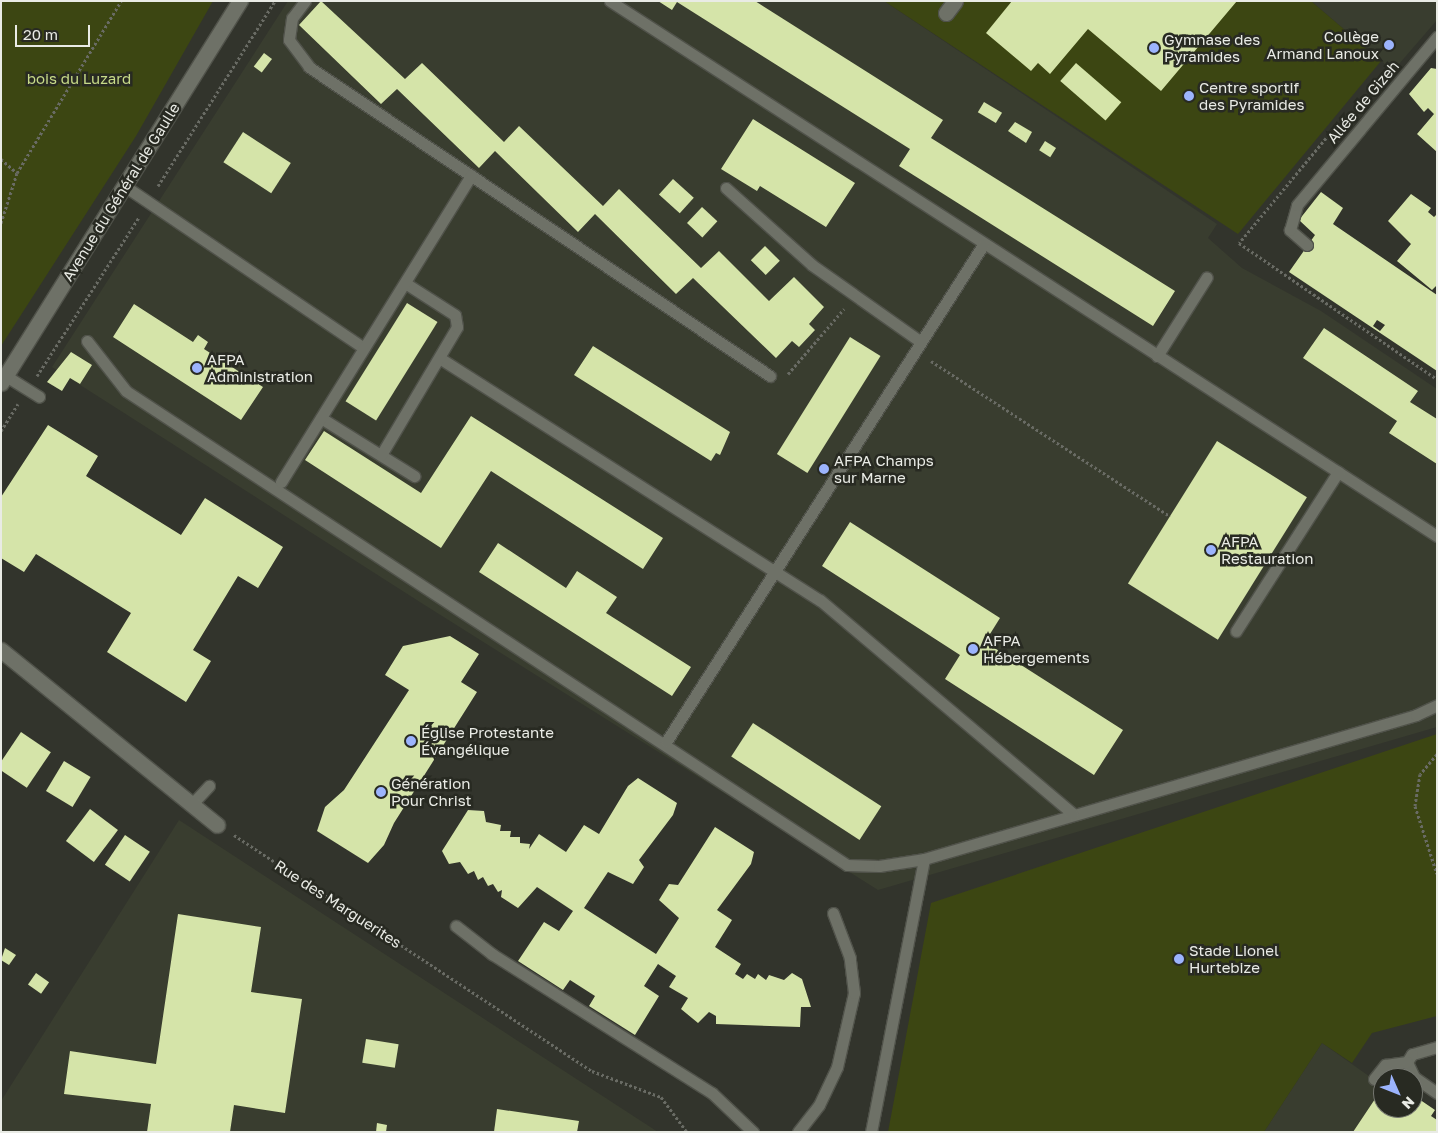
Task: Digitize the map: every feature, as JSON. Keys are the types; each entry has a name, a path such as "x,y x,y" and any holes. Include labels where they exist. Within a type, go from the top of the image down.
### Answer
{"main road":[{"name":"Avenue du Général de Gaulle","path":"3,379 126,186 240,1"},
{"path":"1,650 217,824"}],"lane":[{"path":"305,1 292,18 289,40 309,66 770,376"},
{"path":"610,1 983,245 1437,536"},
{"name":"Allée de Gizeh","path":"1307,245 1294,236 1290,223 1312,186 1437,37"},
{"path":"281,482 471,175"},
{"path":"126,186 364,348"},
{"path":"726,188 812,265 855,296 918,347"},
{"path":"666,742 983,245"},
{"path":"1157,356 1207,277"},
{"path":"381,455 440,359 457,327 455,315 405,283"},
{"path":"87,341 126,391 666,742 847,865 878,866 924,858 1416,715 1437,705"},
{"path":"440,359 820,600 1073,814"},
{"path":"3,379 39,397"},
{"path":"321,418 414,476"},
{"path":"1236,631 1338,472"},
{"path":"192,804 209,786"},
{"path":"871,1132 924,858"},
{"path":"798,1132 819,1105 837,1067 854,993 850,958 833,913"},
{"path":"456,926 492,954 712,1093 753,1132"},
{"path":"1407,1062 1412,1054 1437,1047"},
{"path":"1383,1068 1385,1065 1407,1062"},
{"path":"1407,1062 1414,1077 1437,1093"}],"path":[{"path":"1,223 17,173 121,1"},
{"path":"1,159 17,173"},
{"path":"770,376 788,374 855,296"},
{"path":"918,347 1170,516"},
{"path":"1437,754 1420,774 1415,806 1437,874"},
{"name":"Rue des Marguerites","path":"217,824 592,1070 661,1097 687,1132"}],"shaded area":[{"name":"AFPA Champs sur Marne","path":"288,1 884,1 1217,224 1208,238 1242,268 1321,311 1437,389 1437,727 878,890 423,604 52,367"},
{"name":"Collège Armand Lanoux","path":"1311,1 1437,1 1437,20 1393,71"},
{"path":"179,820 658,1132 1,1132 1,1101"},
{"path":"1322,1043 1373,1079 1373,1118 1423,1118 1423,1102 1435,1110 1431,1116 1437,1132 1264,1132"}],"green space":[{"name":"bois du Luzard","path":"1,1 213,1 136,136 1,346"},
{"name":"Centre sportif des Pyramides","path":"884,1 1311,1 1381,61 1238,234"},
{"name":"Stade Lionel Hurtebize","path":"1437,734 1437,1016 1372,1033 1352,1063 1322,1043 1264,1132 888,1132 931,903"}],"building":[{"path":"321,1 405,79 422,63 504,142 519,126 603,206 619,189 701,268 719,251 769,301 794,277 824,307 809,324 815,330 799,347 792,341 776,358 693,278 676,294 595,214 578,232 495,151 479,168 397,89 381,104 299,25"},
{"path":"658,1 755,1 943,120 931,138 1175,291 1153,326 899,166 910,149 677,2 672,10"},
{"name":"Gymnase des Pyramides","path":"1012,1 1237,1 1161,91 1088,29 1050,74 1038,63 1031,71 986,33"},
{"path":"264,53 272,59 262,73 254,67"},
{"path":"1076,63 1121,102 1106,120 1060,81"},
{"path":"1431,68 1437,69 1437,152 1417,134 1434,114 1428,108 1424,112 1409,94"},
{"path":"984,102 1002,113 996,123 978,112"},
{"path":"753,119 855,183 826,227 760,186 757,191 721,169"},
{"path":"1015,122 1032,132 1026,143 1008,131"},
{"path":"243,132 291,163 271,193 223,162"},
{"path":"1045,141 1056,148 1050,157 1039,150"},
{"path":"673,179 694,198 680,213 659,195"},
{"path":"1321,192 1343,208 1333,224 1437,295 1437,371 1289,272 1315,235 1299,220","holes":["1377,320 1385,325 1380,331 1373,326"]},
{"path":"1411,194 1431,208 1428,212 1434,217 1437,214 1437,285 1432,290 1397,261 1411,244 1388,221"},
{"path":"702,207 717,221 702,237 687,223"},
{"path":"765,246 780,261 766,275 751,260"},
{"path":"407,303 438,322 376,420 346,401"},
{"name":"AFPA Administration","path":"134,304 193,342 198,335 208,342 204,349 263,387 241,420 113,337"},
{"path":"1324,328 1418,391 1410,402 1437,419 1437,464 1389,433 1397,421 1303,358"},
{"path":"850,337 881,356 807,473 777,454"},
{"path":"593,346 730,432 720,455 716,453 711,461 574,375"},
{"path":"71,352 92,365 80,384 70,378 62,391 47,382"},
{"path":"471,416 663,538 643,569 491,471 441,548 305,460 324,431 421,493"},
{"path":"48,425 98,456 86,476 181,535 205,498 283,547 258,588 238,576 193,650 211,661 186,702 107,652 131,613 36,554 24,572 1,558 1,497"},
{"name":"AFPA Restauration","path":"1217,441 1307,497 1218,640 1128,583"},
{"name":"AFPA Hébergements","path":"850,522 1000,618 985,642 1123,730 1094,775 945,679 960,655 822,566"},
{"path":"498,543 566,588 577,571 617,597 606,613 691,667 672,696 479,572"},
{"name":"Église Protestante Évangélique","path":"450,636 479,654 461,682 477,692 394,823 384,845 368,863 317,831 325,807 344,790 409,690 385,675 403,646"},
{"path":"753,723 881,806 860,840 731,757"},
{"path":"21,732 51,752 27,788 1,770 1,762"},
{"path":"64,761 91,777 73,807 46,791"},
{"path":"638,778 677,803 673,815 639,860 644,867 633,884 608,872 584,908 656,954 679,918 659,900 669,884 678,885 715,827 754,852 751,864 717,910 732,920 715,947 741,964 735,974 743,979 747,974 755,979 758,974 766,980 769,975 784,980 792,973 802,979 811,1007 801,1007 800,1027 716,1024 716,1016 709,1012 698,1023 681,1009 688,998 669,987 676,976 658,964 644,986 659,996 635,1035 589,1006 595,996 570,980 563,990 518,961 544,922 559,931 573,911 537,887 518,908 501,897 502,890 498,892 493,884 488,886 483,877 478,880 474,871 468,874 460,862 449,864 442,851 468,810 484,811 486,822 501,825 500,831 511,831 510,837 520,837 520,843 530,844 529,849 539,834 566,852 584,825 599,834 628,786"},
{"path":"90,809 118,830 94,862 66,841"},
{"path":"125,835 150,852 130,882 105,865"},
{"path":"178,914 261,927 251,992 302,999 285,1113 234,1105 230,1132 147,1132 151,1104 64,1094 70,1051 156,1064"},
{"path":"5,948 16,955 9,965 1,960"},
{"path":"36,973 49,982 41,994 28,984"},
{"path":"366,1039 399,1044 395,1068 362,1063"},
{"path":"1373,1102 1373,1118 1423,1118 1423,1102 1435,1110 1431,1116 1437,1120 1437,1132 1353,1132"},
{"path":"497,1109 579,1121 577,1132 494,1132"},
{"path":"377,1123 387,1125 386,1132 376,1132"}],"place":[{"name":"Collège Armand Lanoux","path":"1389,45"},
{"name":"Gymnase des Pyramides","path":"1154,48"},
{"name":"Centre sportif des Pyramides","path":"1189,96"},
{"name":"AFPA Administration","path":"197,368"},
{"name":"AFPA Champs sur Marne","path":"824,469"},
{"name":"AFPA Restauration","path":"1211,550"},
{"name":"AFPA Hébergements","path":"973,649"},
{"name":"Église Protestante Évangélique","path":"411,741"},
{"name":"Génération Pour Christ","path":"381,792"},
{"name":"Stade Lionel Hurtebize","path":"1179,959"}]}
